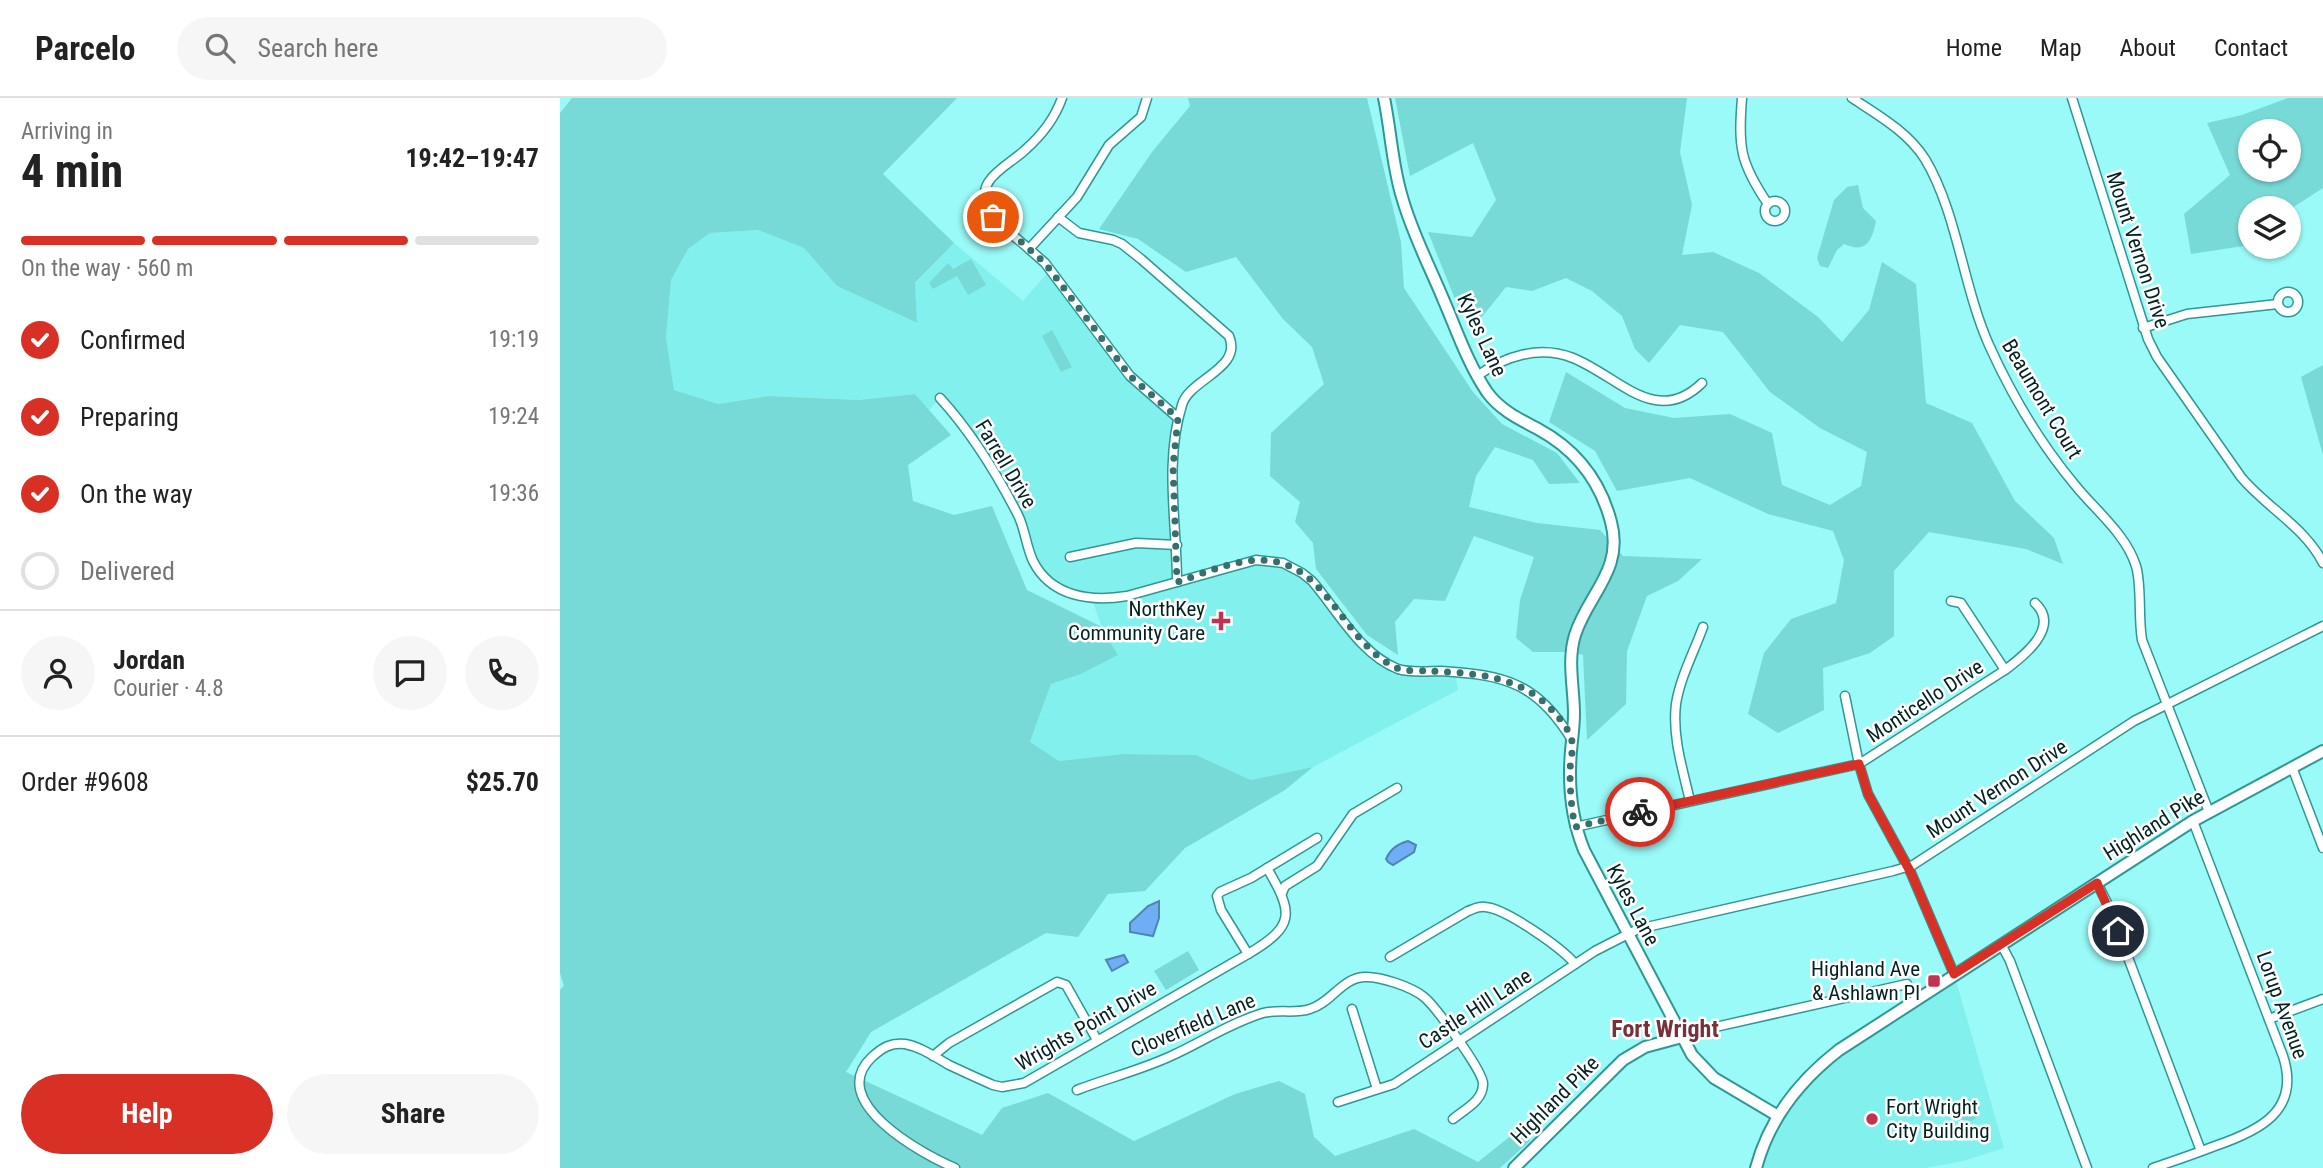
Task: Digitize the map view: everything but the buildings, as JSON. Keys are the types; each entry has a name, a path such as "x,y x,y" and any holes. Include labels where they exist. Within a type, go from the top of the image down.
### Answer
{"main road":[{"name":"Kyles Lane","path":"1384,98 1402,198 1477,376 1498,405 1562,443 1581,462 1593,479 1611,521 1613,550 1609,570 1575,634 1571,652 1574,716 1570,784 1575,827 1588,859 1692,1055 1705,1070 1778,1116"},
{"name":"Highland Pike","path":"1778,1116 1799,1086 1822,1063 1954,974 2193,821 2323,751"},
{"name":"Highland Pike","path":"1514,1168 1623,1060 1645,1047 1682,1037"},
{"path":"1756,1168 1763,1146 1778,1116"}],"street":[{"path":"1062,98 1055,116 1031,145 996,171 987,186 988,209 993,217 1045,263 1130,376 1178,418"},
{"path":"1029,249 1085,185 1109,145 1141,117 1147,98"},
{"path":"1742,98 1740,138 1743,158 1751,179 1768,204"},
{"name":"Beaumont Court","path":"1852,98 1902,133 1923,157 1943,197 1973,303 1998,365 2048,449 2130,553 2138,578 2139,620 2143,639 2209,812"},
{"name":"Mount Vernon Drive","path":"2072,98 2143,328 2157,357 2241,477 2254,493 2309,541 2323,563"},
{"path":"1058,217 1079,233 1122,244 1229,336 1232,344 1232,352 1227,360 1184,398 1178,418 1173,466 1177,582"},
{"path":"2143,328 2187,314 2278,304"},
{"path":"1477,376 1504,359 1544,353 1573,358 1652,401 1679,399 1702,383"},
{"name":"Farrell Drive","path":"940,398 975,444 1018,516 1034,561 1048,580 1074,596 1092,599 1127,596 1256,560 1283,563 1312,581 1376,657 1401,670 1476,674 1513,683 1531,692 1552,710 1572,740"},
{"path":"1070,557 1136,543 1177,545"},
{"path":"1951,601 1961,603 2005,670"},
{"name":"Monticello Drive","path":"1575,827 1859,764 2027,653 2042,632 2044,617 2035,603"},
{"name":"Mount Vernon Drive","path":"1626,933 1907,867 2134,721 2323,626"},
{"path":"1690,801 1678,751 1675,717 1680,686 1703,627"},
{"path":"1845,696 1868,794 1907,867 1954,974"},
{"path":"2292,767 2323,848"},
{"path":"1282,893 1290,882 1317,866 1353,814 1397,788"},
{"name":"Lorup Avenue","path":"2153,1168 2245,1136 2262,1126 2277,1111 2287,1090 2288,1070 2193,821"},
{"path":"1248,954 1221,910 1218,895 1317,838"},
{"path":"1267,868 1282,893"},
{"path":"2097,883 2109,907 2201,1152"},
{"name":"Wrights Point Drive","path":"955,1168 914,1149 867,1106 860,1082 865,1065 885,1047 906,1044 993,1086 1024,1083 1248,954 1279,932 1285,915 1282,893"},
{"path":"1390,957 1468,911 1486,907 1506,915 1562,949 1576,964"},
{"name":"Castle Hill Lane","path":"1338,1102 1394,1084 1626,933"},
{"path":"2001,944 2010,961 2087,1168"},
{"name":"Cloverfield Lane","path":"1077,1090 1169,1057 1219,1030 1262,1013 1308,1010 1329,998 1348,982 1364,977 1387,981 1424,996 1480,1072 1483,1084 1479,1097 1453,1118"},
{"path":"933,1056 949,1043 1057,982 1066,985 1097,1041"},
{"name":"Highland Pike","path":"1682,1037 1711,1028 1907,984"},
{"path":"2269,1019 2323,999"},
{"path":"1352,1009 1377,1089"}],"shaded area":[{"path":"758,230 804,248 837,286 916,323 915,284 954,243 1023,301 1050,270 1130,376 1178,418 1174,441 1177,582 1264,560 1302,573 1364,645 1401,670 1455,672 1458,690 1313,767 1251,780 1196,755 1124,754 1059,761 1030,743 1051,684 1081,674 1118,655 1103,631 1092,599 1081,598 1040,572 1024,529 975,444 940,398 929,410 915,394 859,400 768,396 717,404 674,390 666,337 671,280 688,249 710,233"},
{"path":"1408,841 1416,845 1414,852 1393,865 1388,862 1386,859 1392,850"},
{"path":"1159,901 1159,918 1153,936 1130,932 1130,923 1148,906"},
{"path":"1124,955 1128,962 1112,971 1106,960"},
{"path":"1954,974 2004,1148 1963,1161 1925,1168 1756,1168 1763,1146 1808,1076"}],"green space":[{"path":"572,98 957,98 883,174 954,243 915,283 917,323 837,286 804,248 758,230 710,233 688,249 671,280 666,337 674,390 718,404 768,396 859,400 915,394 951,435 908,465 913,501 954,515 992,506 1027,590 1100,626 1118,655 1081,674 1051,684 1030,742 1059,761 1123,754 1196,755 1251,780 1313,767 1285,790 1185,848 1145,891 1108,894 1078,937 1046,933 871,1032 846,1072 982,1135 1002,1108 1048,1093 1134,1141 1235,1094 1279,1081 1305,1094 1314,1137 1335,1156 1414,1129 1478,1162 1522,1127 1530,1141 1500,1168 560,1168 560,990 564,986 560,973 560,113"},
{"path":"1188,98 1367,98 1401,242 1404,288 1473,392 1502,424 1557,453 1580,483 1549,484 1533,460 1495,447 1476,476 1469,507 1537,523 1600,530 1623,556 1702,559 1678,581 1647,596 1627,651 1626,704 1587,740 1583,655 1571,652 1533,652 1516,638 1520,600 1534,557 1474,536 1445,601 1414,599 1395,622 1398,655 1367,635 1316,569 1313,543 1295,522 1300,502 1270,476 1271,433 1324,384 1312,347 1283,319 1236,257 1186,272 1138,239 1099,229 1152,152 1190,106"},
{"path":"1395,98 1687,98 1680,152 1692,205 1682,255 1713,252 1759,273 1818,317 1842,342 1869,310 1882,262 1916,284 1926,403 1972,423 2015,501 2054,538 2063,564 2026,549 1929,532 1894,571 1894,636 1870,653 1823,668 1824,710 1778,733 1748,714 1764,653 1791,619 1836,603 1844,560 1833,531 1768,514 1690,478 1617,491 1595,451 1549,422 1566,372 1625,408 1674,418 1730,414 1772,433 1782,485 1830,505 1861,486 1867,452 1820,428 1770,392 1723,332 1680,325 1649,363 1635,349 1622,316 1592,291 1566,278 1532,291 1506,287 1481,318 1461,314 1428,232 1472,237 1496,200 1473,143 1410,176"},
{"path":"2288,98 2323,98 2323,188 2301,202 2301,196 2238,196 2238,247 2191,254 2184,214 2230,175 2207,123 2242,115"},
{"path":"1858,185 1863,208 1876,221 1870,240 1858,247 1844,244 1837,250 1828,268 1820,266 1817,258 1834,200 1847,187"},
{"path":"971,259 986,285 968,295 957,276 933,289 929,283 948,263 953,269"},
{"path":"1052,330 1072,367 1061,372 1042,336"},
{"path":"2323,365 2323,455 2301,377"},
{"path":"1188,951 1199,970 1166,990 1154,971"},
{"path":"1972,1099 1980,1104 1978,1115 1970,1121 1962,1120 1955,1111 1957,1105"}],"way so far":[{"path":"993,217 1045,263 1130,376 1178,418 1173,466 1177,582 1256,560 1283,563 1295,568 1321,591 1364,645 1376,657 1390,665 1401,670 1455,672 1504,680 1531,692 1552,710 1572,740 1570,784 1575,827 1640,812"}],"place":[{"name":"NorthKey Community Care","path":"1221,621"},
{"name":"Highland Ave & Ashlawn Pl","path":"1934,981"},
{"name":"Fort Wright City Building","path":"1872,1119"}],"district":[{"name":"Fort Wright","path":"1665,1029"}],"route":[{"path":"1640,812 1859,764 1868,794 1911,873 1954,974 2097,883 2118,931"}]}
